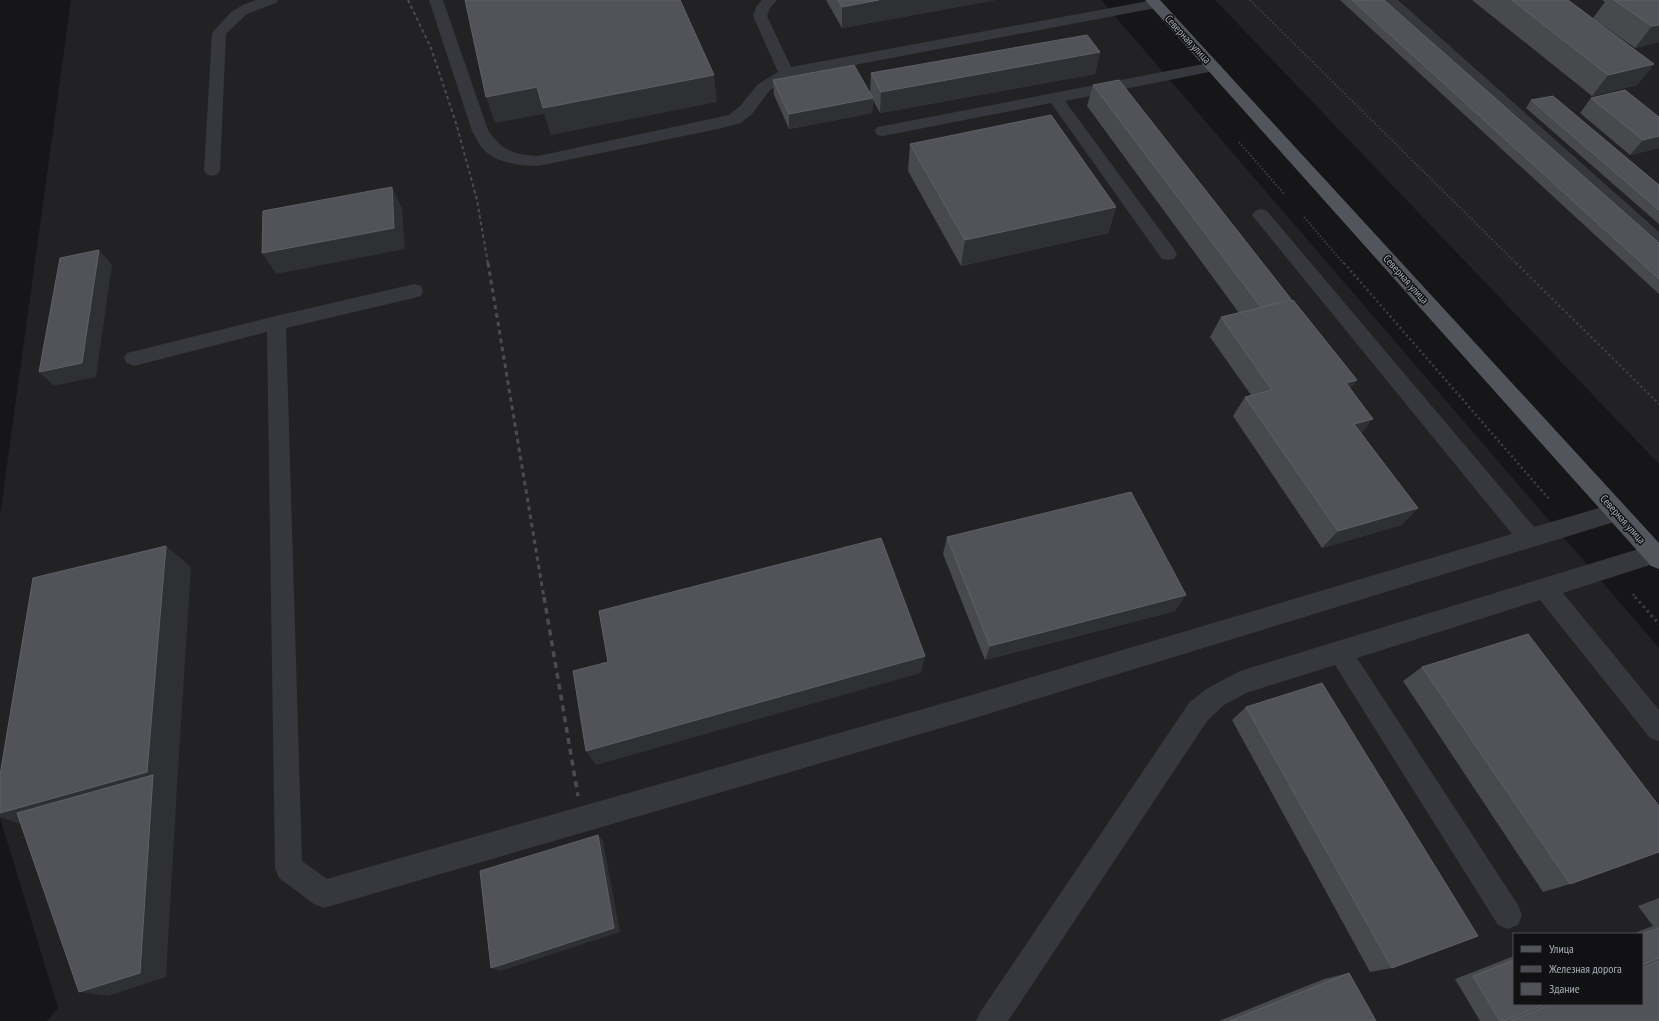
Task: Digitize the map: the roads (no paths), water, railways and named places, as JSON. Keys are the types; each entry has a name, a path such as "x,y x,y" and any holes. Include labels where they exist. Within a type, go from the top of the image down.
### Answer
{"main road":[{"name":"Северная улица","path":"1154,2 1657,556"}],"lane":[{"path":"212,170 219,33 231,18 250,6 271,0"},
{"path":"436,0 480,131 490,147 508,157 524,161 538,161 718,124 735,118 746,110 764,87 786,73 1154,2"},
{"path":"770,0 763,7 760,16 786,73"},
{"path":"1390,0 1659,242"},
{"path":"883,131 1214,67"},
{"path":"1055,98 1168,254"},
{"path":"1261,215 1529,538"},
{"path":"134,358 414,291"},
{"path":"276,323 289,868 324,894 964,709 1616,512"},
{"path":"991,1021 1198,712 1215,697 1240,683 1610,568 1657,556"},
{"path":"1545,588 1659,729"},
{"path":"1340,652 1508,915"}],"railway":[{"path":"408,0 431,48 456,123 477,200 488,264"},
{"path":"488,263 544,598"},
{"path":"544,597 578,796"}]}
